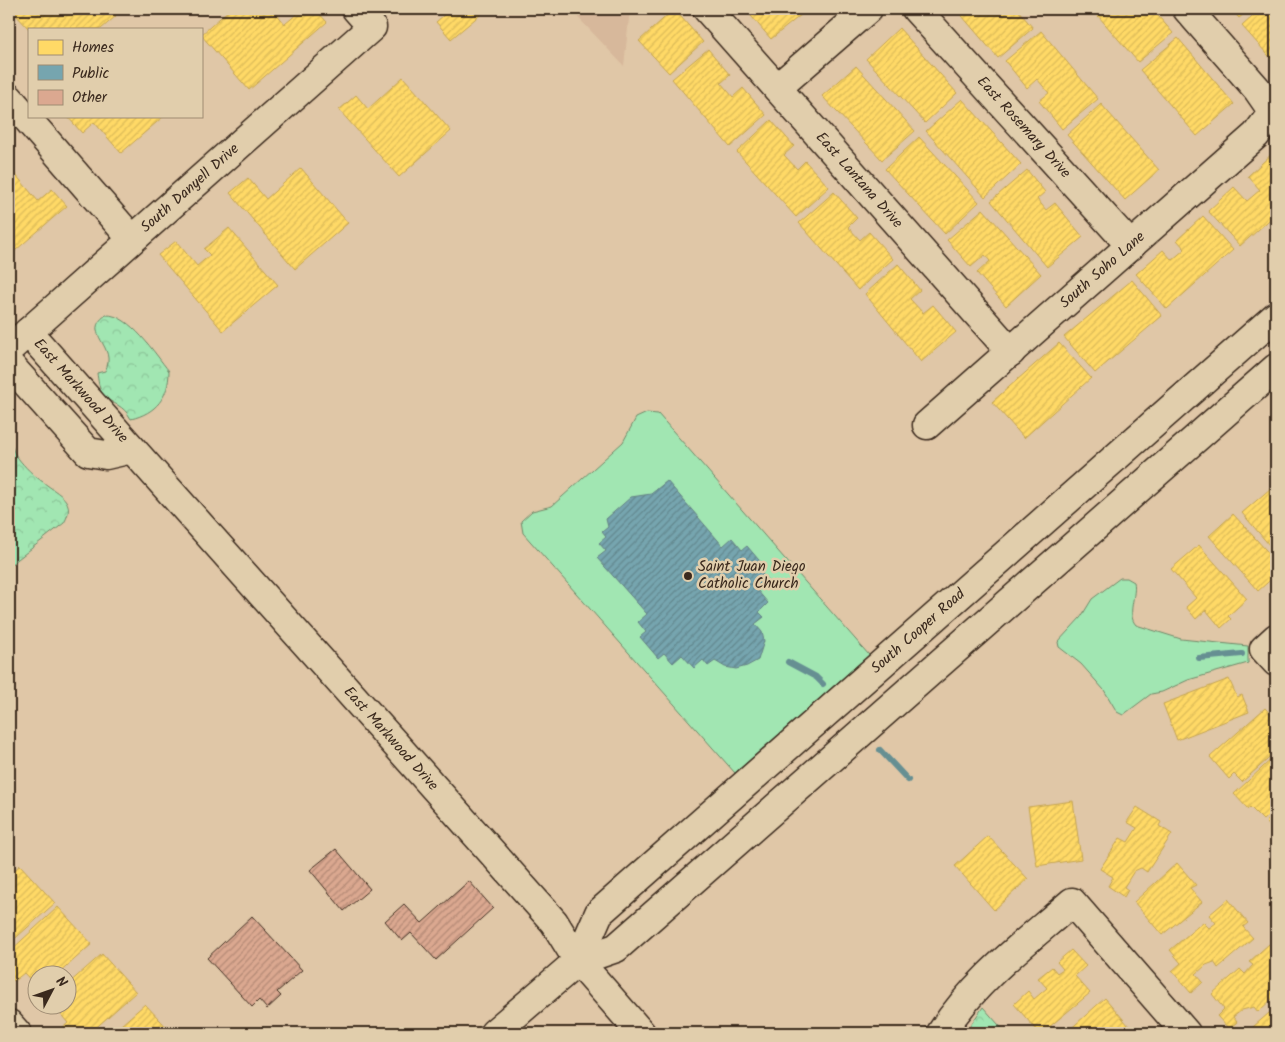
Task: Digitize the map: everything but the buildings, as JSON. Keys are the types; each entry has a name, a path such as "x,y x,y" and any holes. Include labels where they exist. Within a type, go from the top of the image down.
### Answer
{"street":[{"name":"East Lantana Drive","path":"707,9 1011,352"},
{"path":"777,88 868,9"},
{"name":"East Rosemary Drive","path":"916,9 1131,246"},
{"name":"South Soho Lane","path":"927,425 1256,134 1273,112 1257,89 1187,9"},
{"name":"South Danyell Drive","path":"18,341 132,239 364,18"},
{"path":"9,98 132,239"},
{"name":"South Cooper Road","path":"578,961 599,913 1276,316"},
{"name":"East Markwood Drive","path":"18,341 87,399 554,922 578,961 641,1033"},
{"name":"East Markwood Drive","path":"9,364 88,452 106,455 132,449"},
{"name":"South Cooper Road","path":"494,1033 578,961 616,948 1053,566 1276,368"},
{"path":"61,423 87,399"},
{"path":"1025,536 1053,566"},
{"path":"941,1033 958,1006 984,977 1072,902 1186,1033"},
{"path":"9,1024 17,1033"}],"shaded area":[{"path":"570,9 630,9 624,66 590,30"}],"green space":[{"path":"106,315 115,316 133,328 169,371 167,389 164,396 147,413 131,419 125,410 104,396 99,385 97,373 105,371 108,362 105,347 97,328 99,322"},
{"path":"647,413 658,414 869,655 735,773 523,533 521,521 532,511 552,506 623,442 636,418"},
{"path":"9,437 12,448 20,461 29,471 64,499 68,509 64,523 9,566"},
{"path":"1120,578 1127,578 1134,582 1132,615 1136,625 1181,639 1248,646 1248,663 1188,680 1162,692 1151,694 1123,715 1117,712 1104,690 1081,664 1059,647 1058,642 1081,617 1092,599"},
{"path":"983,1007 1006,1033 965,1033"}],"waterway":[{"path":"1199,658 1242,654"},
{"path":"788,662 816,677 823,684"},
{"path":"880,750 908,780"}],"place":[{"name":"Saint Juan Diego Catholic Church","path":"688,576"}]}
